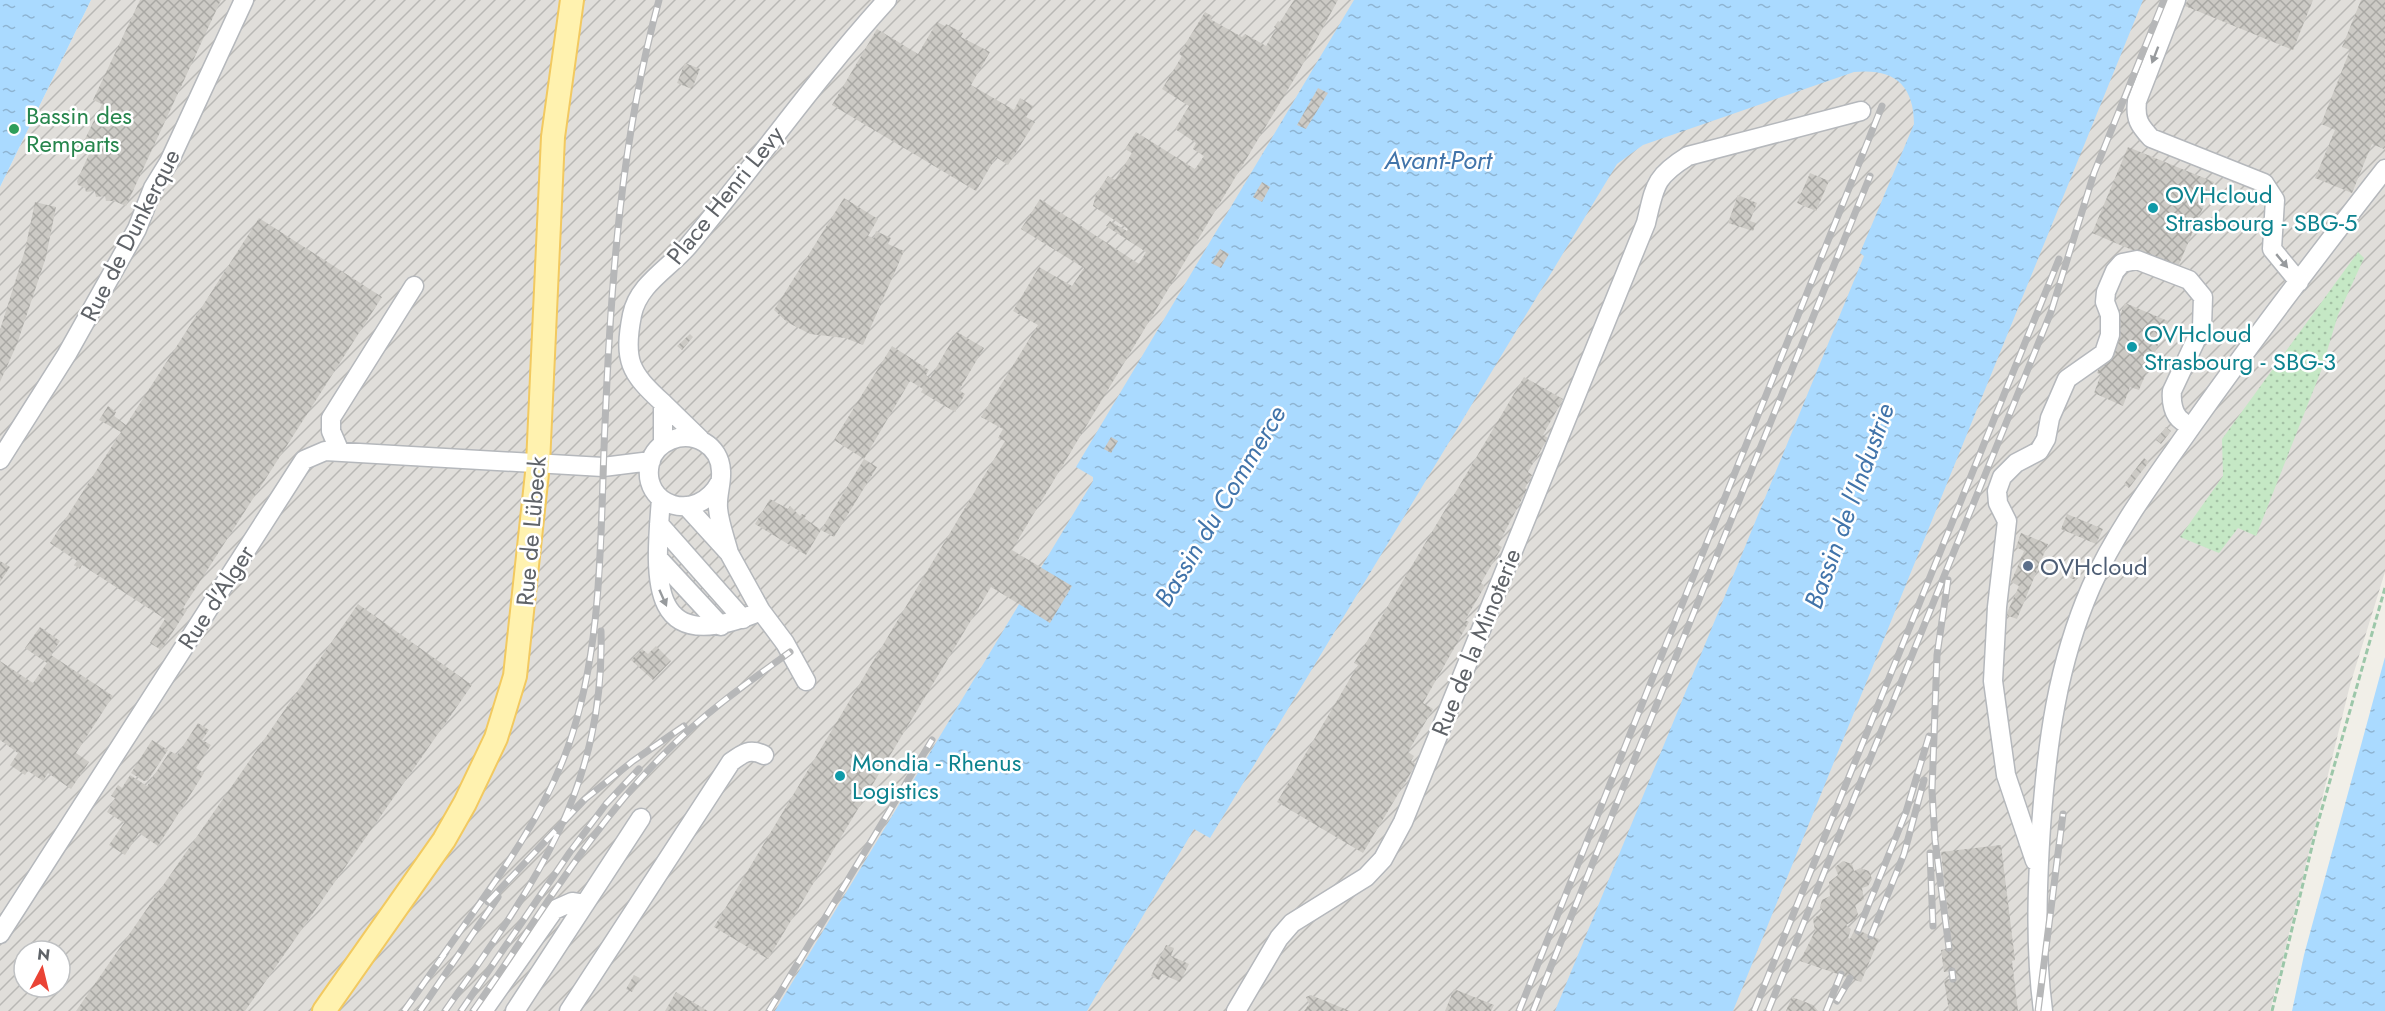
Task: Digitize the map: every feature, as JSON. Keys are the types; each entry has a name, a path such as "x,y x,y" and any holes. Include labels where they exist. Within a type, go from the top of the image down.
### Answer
{"main road":[{"name":"Rue de Lübeck","path":"324,1011 444,840 475,784 496,738 515,676 538,465 553,137 572,0"}],"street":[{"name":"Rue de Dunkerque","path":"0,460 67,354 137,229 153,188 170,162 244,0"},
{"name":"Place Henri Levy","path":"700,439 632,369 630,339 632,314 637,299 687,248 835,57 887,0"},
{"path":"2176,0 2137,101 2136,115 2139,125 2151,138 2264,183 2275,200 2272,249 2300,282"},
{"name":"Rue de la Minoterie","path":"1236,1011 1279,938 1292,923 1366,877 1383,859 1403,822 1646,223 1655,185 1667,169 1688,156 1861,111"},
{"path":"2043,1011 2037,953 2038,872 2049,735 2063,662 2076,627 2110,549 2146,491 2214,396 2385,169"},
{"path":"2038,872 2006,775 1994,681 1997,607 2007,521 1998,503 1997,491 2001,477 2016,463 2039,451 2046,439 2050,418 2067,379 2104,353 2110,335 2110,315 2105,302 2106,292 2115,271 2122,263 2138,260 2188,280 2203,297 2202,327 2172,392 2171,402 2178,419 2182,421"},
{"path":"340,452 331,431 332,418 414,286"},
{"path":"663,402 663,444"},
{"path":"729,552 718,507 721,471 718,458 709,444 700,439 681,436 663,444 651,461 649,475 657,493 659,589 673,614 690,626 702,628 721,626 761,611"},
{"name":"Rue d'Alger","path":"0,934 304,460 325,450 538,465 603,467"},
{"path":"603,467 651,461"},
{"path":"603,467 640,479 674,506 688,508 702,504 713,495 720,482"},
{"path":"688,508 729,552 761,611 785,644 806,681"},
{"path":"659,524 743,618"},
{"path":"659,559 721,626"},
{"path":"569,1011 731,762 745,752 755,751 764,755"},
{"path":"515,1011 641,818"},
{"path":"483,1011 554,910 572,902 585,904"}],"path":[{"path":"2272,1011 2317,826 2385,588"}],"shaded area":[{"path":"91,0 2385,0 2385,572 2350,685 2270,1011 0,1011 0,187"}],"green space":[{"path":"2358,252 2364,258 2338,315 2321,371 2256,536 2238,528 2219,553 2180,537 2223,476 2222,439"}],"water":[{"name":"Bassin des Remparts","path":"0,0 91,0 0,187"},
{"name":"Avant-Port","path":"1354,0 2143,0 1733,1011 1555,1011 1864,256 1860,253 1914,124 1910,98 1905,88 1890,76 1867,71 1854,72 1643,145 1617,164 1210,838 1194,829 1087,1011 775,1011 1093,481 1093,477 1076,467"},
{"path":"2385,657 2385,1011 2292,1011 2304,955"}],"building":[{"path":"140,0 221,0 126,206 114,201 106,201 105,196 96,197 95,191 86,192 77,181 93,145 84,141 102,104 93,100"},
{"path":"1294,0 1338,0 1299,71 1012,550 1072,586 1050,623 991,587 768,959 714,927 1005,441 998,438 1003,429 981,417 1038,325 1013,311 1039,267 1072,286 1084,268 1021,229 1040,199 1139,264 1146,252 1106,226 1110,221 1127,231 1128,229 1093,206 1096,194 1108,176 1115,180 1132,153 1125,149 1136,132 1195,169 1204,156 1193,149 1196,143 1175,129 1189,106 1162,89 1182,56 1179,54 1205,12 1212,16 1210,19 1242,37 1245,34 1266,46 1276,29 1274,27 1278,21 1280,22"},
{"path":"2188,0 2313,0 2293,50 2185,6"},
{"path":"2361,0 2385,0 2385,147 2384,149 2372,144 2352,193 2315,178 2335,130 2321,124 2350,50 2342,47"},
{"path":"937,22 963,33 961,37 990,52 971,85 1014,110 1020,98 1033,106 1026,117 1035,122 1008,165 996,157 976,191 832,105 877,29 918,54"},
{"path":"685,63 700,69 692,89 677,83"},
{"path":"1318,88 1328,93 1306,129 1297,125"},
{"name":"OVHcloud Strasbourg - SBG-5","path":"2128,147 2214,182 2177,269 2092,233"},
{"path":"1810,173 1829,181 1816,211 1797,203"},
{"path":"1262,182 1270,187 1262,202 1253,197"},
{"path":"1738,195 1757,203 1750,221 1756,223 1753,231 1728,223"},
{"path":"844,198 878,219 868,236 874,238 876,231 891,238 888,244 904,251 863,345 845,338 810,334 787,322 774,310"},
{"path":"35,202 56,207 46,257 17,344 0,382 0,330 25,250"},
{"path":"259,218 382,297 183,608 187,610 161,650 150,643 165,619 82,565 80,569 74,565 77,561 50,543 121,432 99,420 108,406 116,412 114,416 126,425"},
{"path":"1220,249 1229,254 1221,268 1211,263"},
{"name":"OVHcloud Strasbourg - SBG-3","path":"2125,303 2168,321 2139,390 2130,387 2123,406 2094,393 2101,374 2097,373"},
{"path":"957,332 984,348 959,390 965,394 955,412 921,392 923,389 910,381 864,459 834,440 892,346 929,370 926,375 930,378"},
{"path":"690,334 693,337 682,350 677,346"},
{"path":"1524,377 1563,399 1543,435 1548,438 1528,472 1532,475 1498,545 1502,547 1481,583 1485,586 1465,620 1469,622 1423,703 1433,709 1408,752 1414,756 1411,761 1416,764 1363,853 1277,802 1358,665 1354,663"},
{"path":"2166,427 2171,431 2161,444 2156,440"},
{"path":"1111,437 1118,441 1111,453 1104,449"},
{"path":"2144,458 2149,462 2129,488 2124,484"},
{"path":"864,459 877,467 834,537 821,530"},
{"path":"770,499 788,509 790,506 800,516 802,514 806,516 804,518 821,530 806,555 755,524"},
{"path":"2067,514 2103,529 2096,544 2061,529"},
{"name":"OVHcloud","path":"2021,533 2048,544 2017,619 2006,615 2019,586 2011,582 2024,551 2016,547"},
{"path":"0,561 10,567 0,582"},
{"path":"2076,564 2082,566 2076,580 2070,578"},
{"path":"358,604 472,685 245,1011 76,1011"},
{"path":"40,627 60,641 51,655 113,696 76,753 89,762 71,789 48,773 43,781 28,771 25,775 10,765 18,753 0,740 0,661 33,683 47,663 25,648"},
{"path":"656,646 671,661 653,680 631,660 642,649 648,654"},
{"path":"198,723 209,730 202,740 211,745 196,768 204,773 158,846 139,833 125,855 109,845 124,823 107,812 115,798 111,796 118,785 122,788 130,775 147,786 170,751 177,755"},
{"path":"152,740 168,750 148,780 144,781 131,773"},
{"path":"2001,845 2015,960 2012,961 2018,1011 1949,1011 1944,980 1955,978 1954,971 1944,972 1941,950 1952,948 1941,852"},
{"path":"1843,861 1852,864 1854,871 1860,868 1869,871 1872,879 1868,886 1862,888 1864,899 1855,905 1858,914 1856,919 1846,925 1851,929 1848,938 1850,939 1855,929 1879,939 1861,982 1800,961 1815,931 1813,919 1823,912 1820,907 1822,900 1830,896 1829,882 1838,875 1835,867"},
{"path":"1166,945 1174,948 1171,956 1189,964 1180,982 1162,974 1159,980 1151,976"},
{"path":"634,975 640,978 632,992 626,989"},
{"path":"1454,989 1494,1005 1491,1011 1445,1011"},
{"path":"676,992 708,1011 665,1011"},
{"path":"1311,995 1350,1011 1304,1011 1309,1004 1306,997"},
{"path":"1792,997 1813,1005 1818,1011 1786,1011"}],"railway":[{"path":"441,958 512,857 528,830 556,776 580,708 588,669 598,587 607,370 620,210 635,105 659,0"},
{"path":"1768,1011 2051,312 2094,173 2164,0"},
{"path":"1519,1011 1882,106"},
{"path":"1533,1011 1870,176"},
{"path":"1754,1011 2059,259"},
{"path":"1948,580 1937,655 1932,790 1935,840 1949,948"},
{"path":"445,1011 534,879 557,834 576,789 591,740 599,688 601,631"},
{"path":"473,1011 564,877 638,781 695,725 790,652"},
{"path":"488,902 585,799 633,761 684,726"},
{"path":"1858,931 1906,812 1929,736"},
{"path":"769,1011 932,740"},
{"path":"461,1011 570,852 606,804 639,769"},
{"path":"1871,936 1904,854 1924,780"},
{"path":"2038,1011 2063,814"},
{"path":"1930,853 1933,926"},
{"path":"420,1011 498,897"},
{"path":"404,1011 446,952"},
{"path":"1952,971 1953,979"},
{"path":"1826,1011 1841,974"},
{"path":"1837,1001 1850,978"}],"place":[{"name":"Bassin des Remparts","path":"14,129"},
{"name":"OVHcloud Strasbourg - SBG-5","path":"2153,208"},
{"name":"OVHcloud Strasbourg - SBG-3","path":"2132,347"},
{"name":"OVHcloud","path":"2028,566"},
{"name":"Mondia - Rhenus Logistics","path":"840,776"}],"water label":[{"name":"Bassin du Commerce","path":"1220,506"},
{"name":"Bassin de l'Industrie","path":"1849,506"}]}
